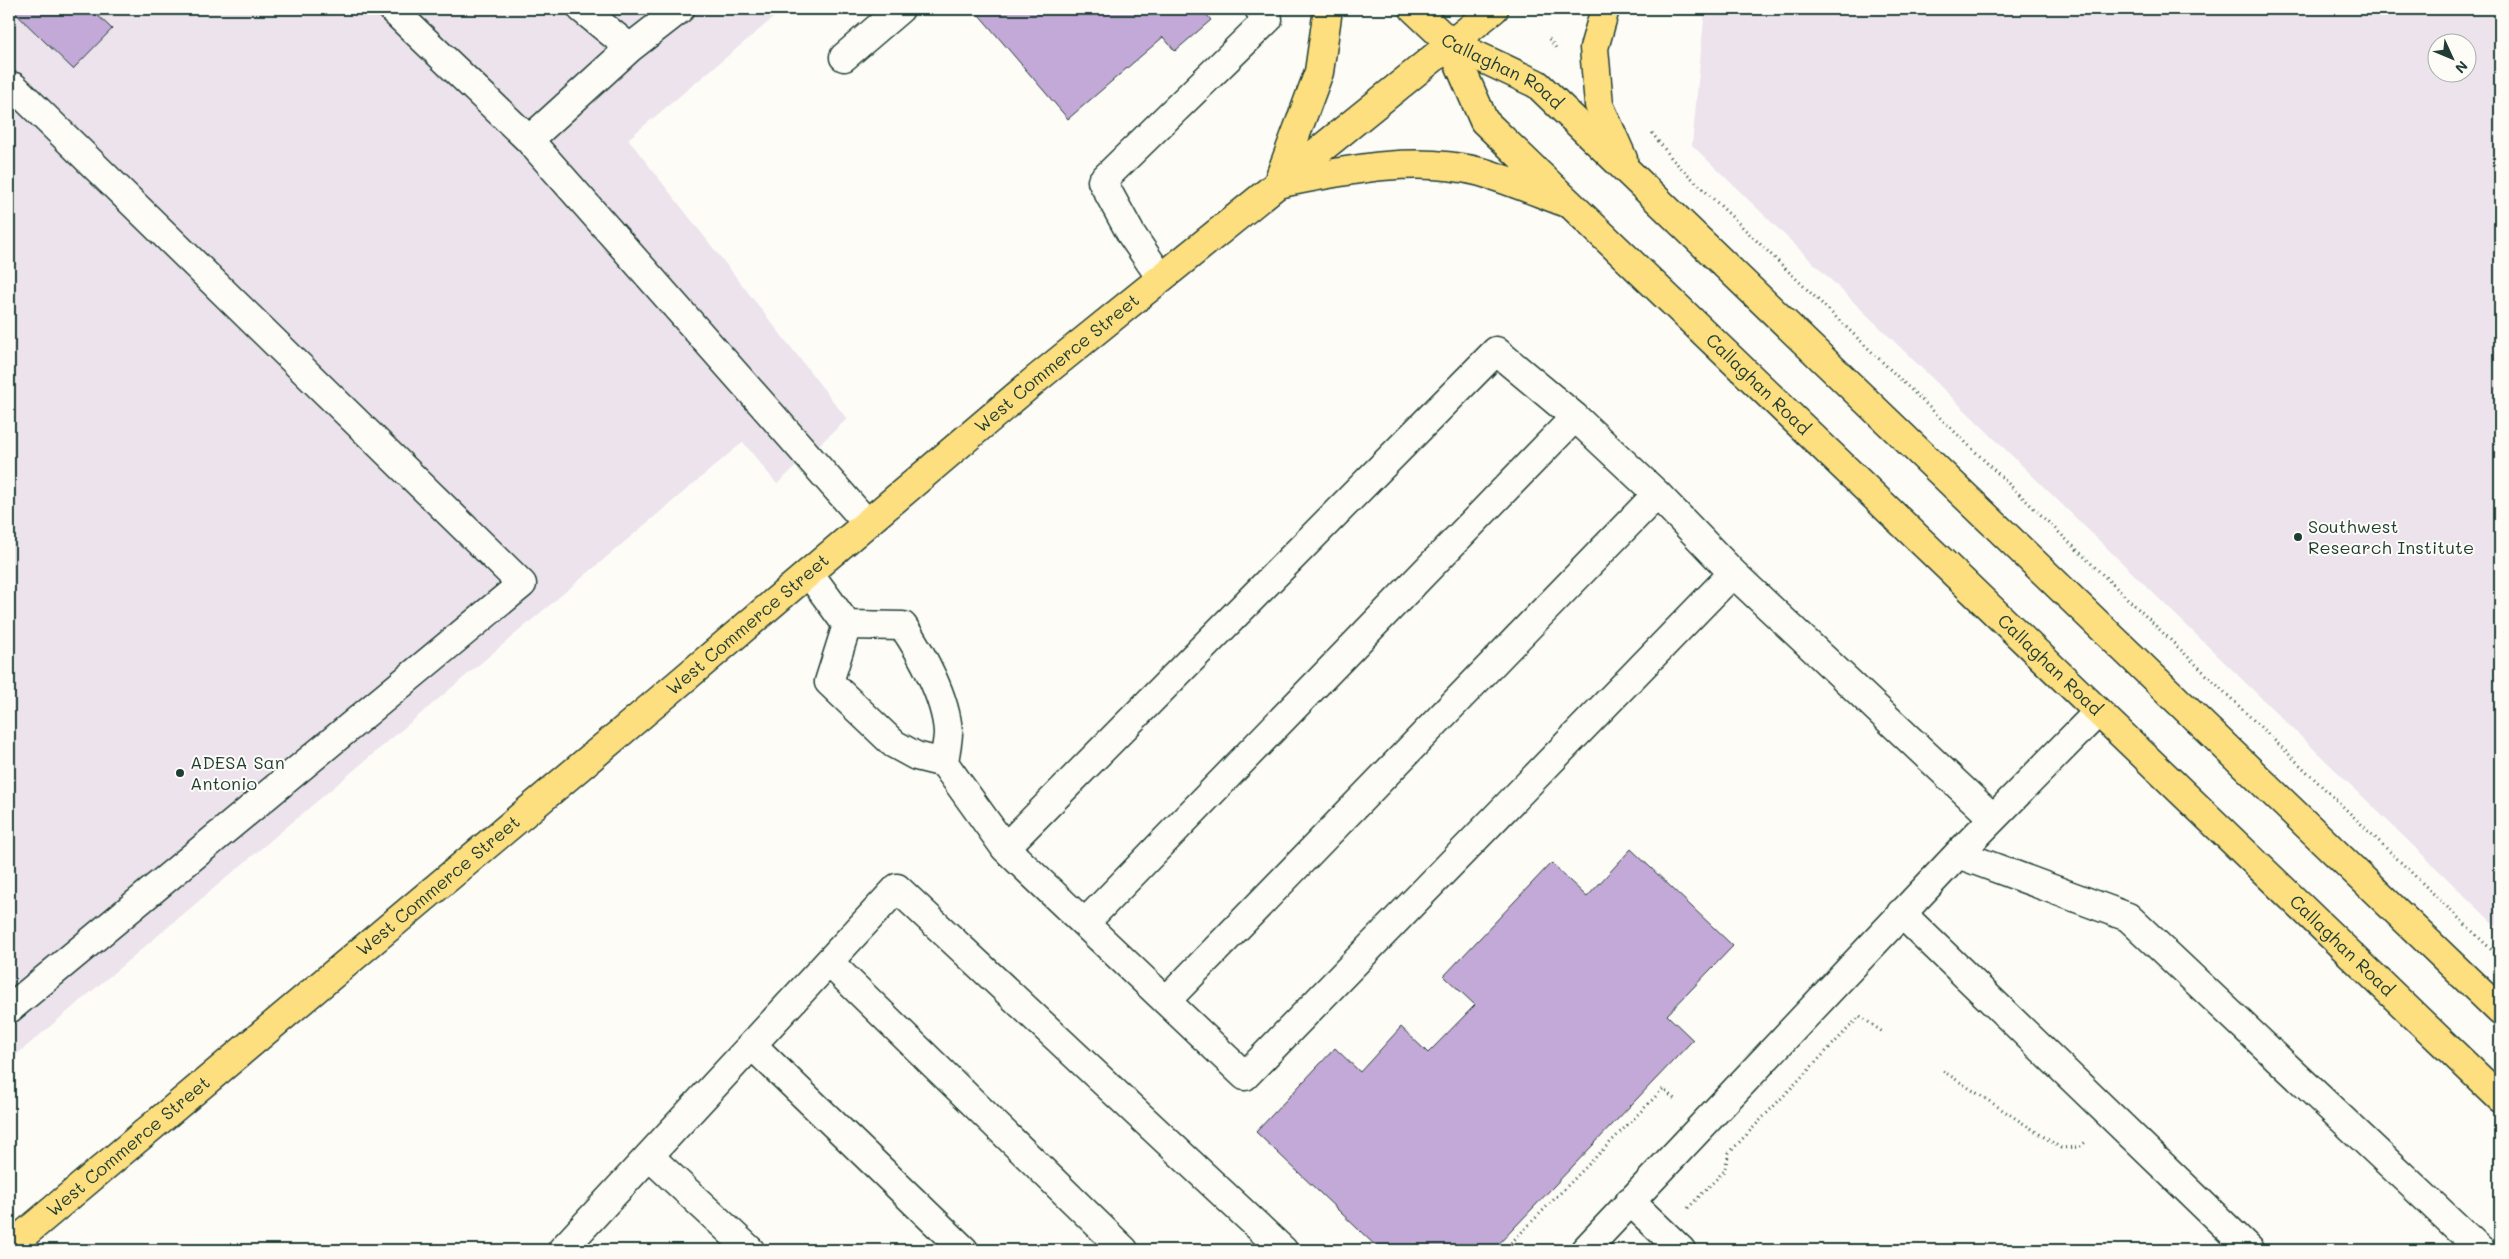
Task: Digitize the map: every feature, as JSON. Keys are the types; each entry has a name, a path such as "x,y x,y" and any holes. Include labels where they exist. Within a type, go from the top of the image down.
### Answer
{"main road":[{"path":"1278,184 1319,72 1328,9"},
{"path":"1414,9 1450,43"},
{"name":"West Commerce Street","path":"9,1247 1034,381 1494,9"},
{"path":"1605,9 1594,48 1599,105 1627,170"},
{"name":"Callaghan Road","path":"1450,43 1537,84 2500,1011"},
{"name":"Callaghan Road","path":"1450,43 1484,121 2500,1098"},
{"path":"1278,184 1363,167 1430,164 1481,172 1572,205"}],"lane":[{"path":"392,9 529,140 867,523"},
{"path":"582,9 630,48"},
{"path":"529,140 630,48 680,9"},
{"path":"844,57 900,9"},
{"path":"1161,278 1131,234 1102,181 1268,19 1259,9"},
{"path":"9,90 14,87 522,584 9,1009"},
{"path":"1005,848 1496,351 1575,417 1657,494 1733,573 1993,818"},
{"path":"1085,923 1575,417"},
{"path":"1166,1001 1657,494"},
{"path":"809,573 847,625"},
{"path":"847,625 830,682 894,744 916,756 944,763 1005,848 1245,1076 1733,573"},
{"path":"847,625 903,626 932,679 943,710 948,732 944,763"},
{"path":"1584,1250 1958,854 2098,712"},
{"path":"1958,854 2128,917 2481,1250"},
{"path":"562,1250 897,888 1283,1250"},
{"path":"1902,914 2250,1250"},
{"path":"829,962 1124,1250"},
{"path":"752,1045 964,1250"},
{"path":"649,1156 750,1250"},
{"path":"1630,1201 1672,1242"}],"path":[{"path":"1549,39 1556,48"},
{"path":"1648,129 1672,160 2500,958"},
{"path":"1672,1242 1724,1171 1729,1153 1860,1016 1884,1033"},
{"path":"1943,1071 2061,1148 2079,1147 2097,1134 2112,1117"},
{"path":"1504,1250 1663,1089 1679,1103"}],"shaded area":[{"name":"ADESA San Antonio","path":"9,9 784,9 628,139 847,419 777,484 743,442 9,1061"},
{"name":"Southwest Research Institute","path":"1705,9 2500,9 2500,930 1692,145"}],"building":[{"path":"11,9 91,9 112,29 73,69"},
{"path":"974,9 1202,9 1211,20 1175,51 1163,37 1068,119"},
{"path":"1631,849 1733,946 1667,1015 1693,1040 1493,1250 1380,1250 1256,1132 1335,1048 1360,1072 1401,1027 1428,1053 1475,1005 1444,976 1551,863 1587,897"}],"place":[{"name":"Southwest Research Institute","path":"2298,537"},
{"name":"ADESA San Antonio","path":"180,773"}]}
